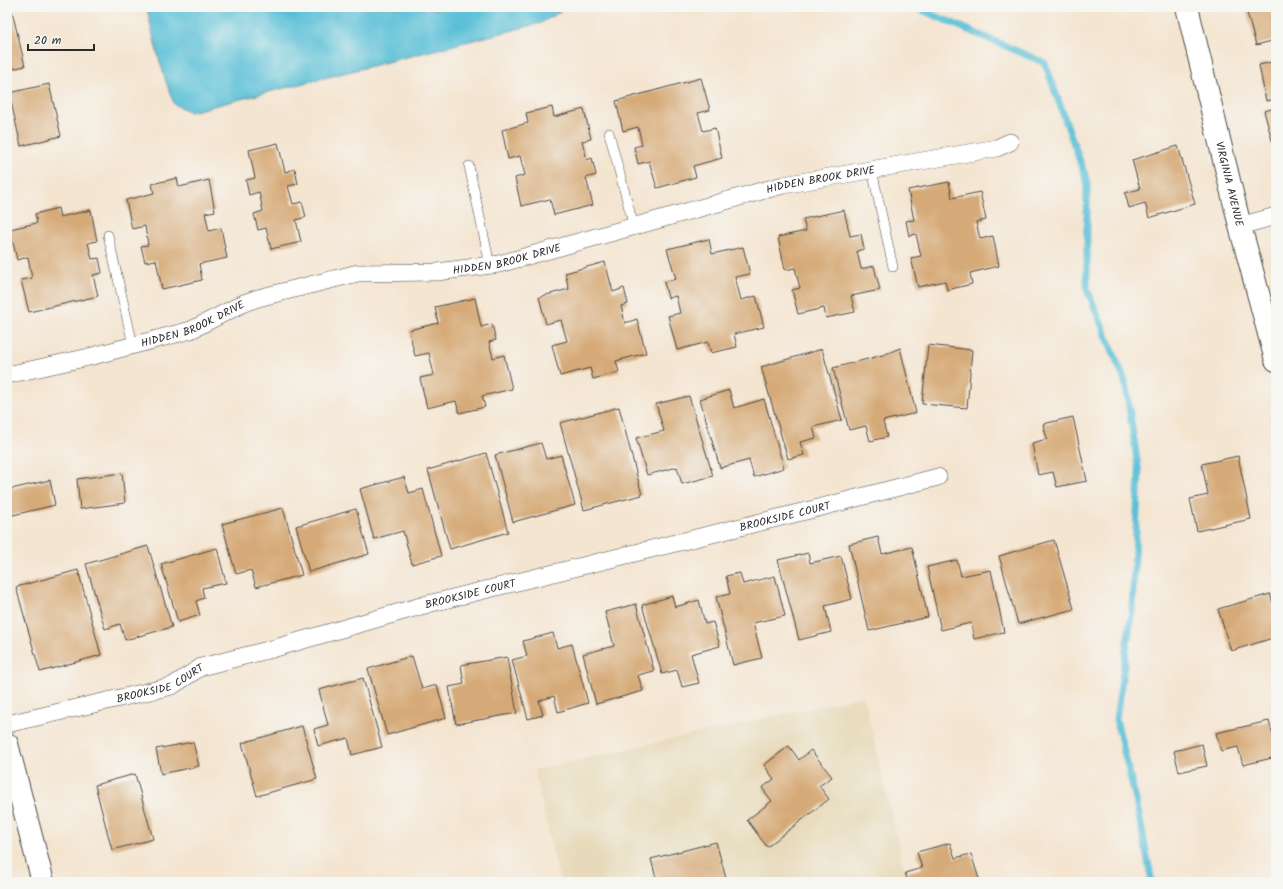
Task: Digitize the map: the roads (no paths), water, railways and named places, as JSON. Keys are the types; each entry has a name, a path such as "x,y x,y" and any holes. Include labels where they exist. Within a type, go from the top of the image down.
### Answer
{"street":[{"name":"VIRGINIA AVENUE","path":"1187,7 1240,226 1276,360"},
{"name":"HIDDEN BROOK DRIVE","path":"7,375 191,330 244,303 258,298 358,273 437,272 499,264 783,185 997,148 1010,142"},
{"path":"1240,226 1276,216"},
{"name":"BROOKSIDE COURT","path":"7,724 172,686 201,667 272,649 428,604 938,477"},
{"path":"7,744 43,882"}],"lane":[{"path":"609,134 634,227"},
{"path":"469,166 490,265"},
{"path":"872,170 893,267"},
{"path":"108,236 133,345"}],"water":[{"path":"147,7 417,7 439,10 444,7 560,7 561,11 541,23 190,112 174,104 158,56"}],"waterway":[{"path":"915,7 1045,63 1087,181 1087,289 1125,381 1139,473 1132,611 1116,719 1136,800 1152,882"}]}
